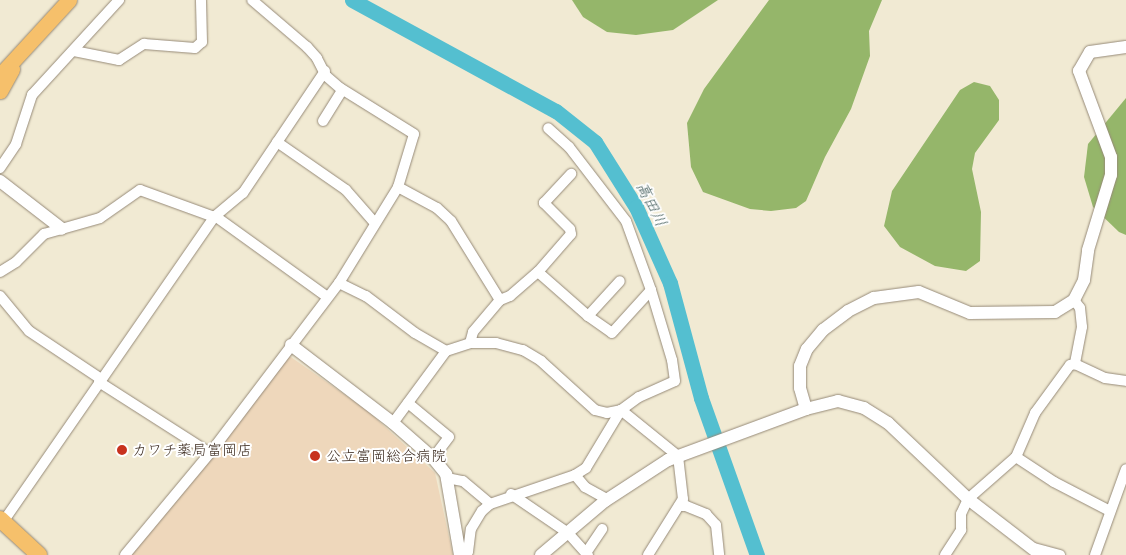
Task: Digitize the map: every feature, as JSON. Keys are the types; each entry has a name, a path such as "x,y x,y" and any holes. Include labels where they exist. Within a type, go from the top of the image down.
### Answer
{"highway":[{"path":"1,525 23,555"},
{"path":"1,525 39,555"}],"main road":[{"path":"0,75 69,0"},
{"path":"0,91 20,54"}],"street":[{"path":"0,168 16,144 32,95 119,0"},
{"path":"74,51 119,60 144,44 196,48 202,42 202,0"},
{"path":"125,555 210,453 326,296 339,283 374,222 398,187 414,134 342,90 307,47 252,0"},
{"path":"806,409 800,388 800,366 807,349 823,330 848,311 874,298 919,292 970,313 1055,312 1074,300 1084,280 1088,250 1111,175 1111,157 1079,70 1090,52 1126,47"},
{"path":"1,525 215,217 243,193 325,71"},
{"path":"323,121 342,90"},
{"path":"393,423 446,351 470,343 496,343 524,350 541,361 596,410 607,414 621,410 639,397 675,381 672,360 651,290 626,221 569,147 548,128"},
{"path":"277,142 346,190 374,222"},
{"path":"470,343 473,332 500,300 510,296 538,272 571,234 570,229 544,203 571,174"},
{"path":"0,181 62,229"},
{"path":"398,187 437,208 452,221 500,300"},
{"path":"0,272 16,262 44,234 100,218 140,190 215,217 326,296"},
{"path":"538,272 588,316 612,333 651,290"},
{"path":"588,316 620,281"},
{"path":"339,283 366,296 421,337 446,351"},
{"path":"0,296 29,331 210,453"},
{"path":"1074,300 1080,308 1082,327 1075,364"},
{"path":"291,345 393,423 433,458 447,478 460,554 468,552 471,529 482,511 490,504 511,494 574,475 586,468 621,410"},
{"path":"945,555 961,530 961,514 968,499 1016,457 1035,413 1070,365 1075,364 1105,378 1126,380"},
{"path":"541,555 607,499 639,476 695,449 806,409 838,401 864,408 888,423 968,499 1041,555"},
{"path":"408,403 449,437 433,458"},
{"path":"621,410 678,456 683,499 648,555"},
{"path":"1016,457 1054,482 1110,511"},
{"path":"1095,555 1110,511 1122,492 1126,469"},
{"path":"574,475 585,487 607,499"},
{"path":"447,478 452,476 463,481 490,504"},
{"path":"511,494 568,533 587,554 602,529"},
{"path":"679,506 686,506 706,514 716,525 719,555"},
{"path":"1030,547 1060,555"}],"shaded area":[{"name":"公立富岡総合病院","path":"288,355 368,411 435,473 453,555 131,555"}],"green space":[{"path":"572,0 718,0 673,30 636,35 607,32 583,17"},
{"path":"769,0 882,0 869,31 870,56 851,109 825,157 806,201 796,208 771,211 750,209 703,192 691,167 687,123 704,89"},
{"path":"974,82 990,86 999,100 999,120 975,153 972,169 981,212 980,261 966,271 935,266 900,247 884,226 892,191 960,90"},
{"path":"1126,98 1126,235 1119,232 1093,207 1084,177 1088,144"}],"waterway":[{"name":"高田川","path":"352,0 556,111 595,142 636,207 670,283 701,398 757,555"}],"place":[{"name":"カワチ薬局富岡店","path":"122,450"},
{"name":"公立富岡総合病院","path":"315,456"}]}
